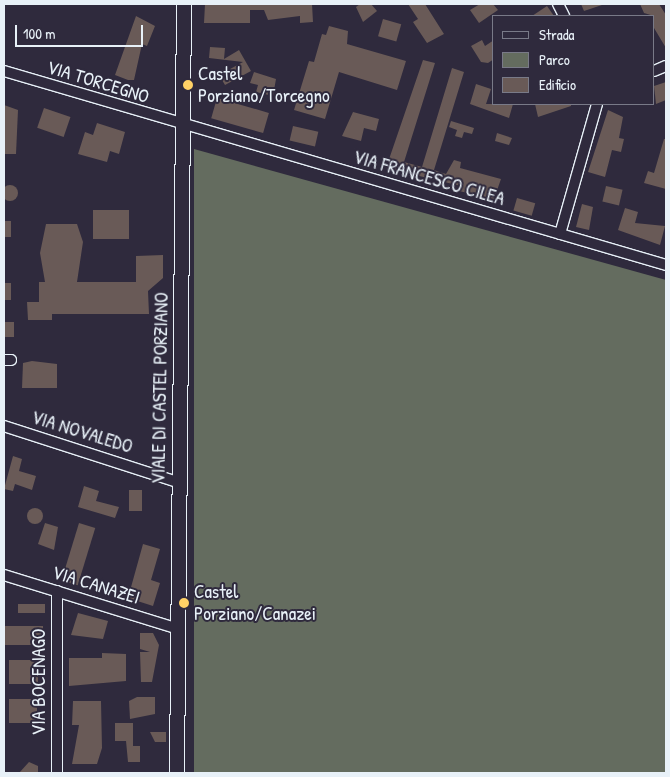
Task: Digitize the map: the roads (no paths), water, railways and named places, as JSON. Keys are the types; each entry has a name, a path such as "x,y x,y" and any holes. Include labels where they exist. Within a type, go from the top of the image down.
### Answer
{"street":[{"name":"VIALE DI CASTEL PORZIANO","path":"177,773 177,482 184,4"},
{"name":"VIA TORCEGNO","path":"4,71 182,126"},
{"path":"560,234 596,105"},
{"name":"VIA FRANCESCO CILEA","path":"182,126 666,265"},
{"name":"VIA NOVALEDO","path":"4,426 177,482"},
{"name":"VIA CANAZEI","path":"4,575 178,629"},
{"name":"VIA BOCENAGO","path":"56,773 57,591"}],"place":[{"name":"Castel Porziano/Torcegno","path":"188,85"},
{"name":"Castel Porziano/Canazei","path":"184,603"}]}
